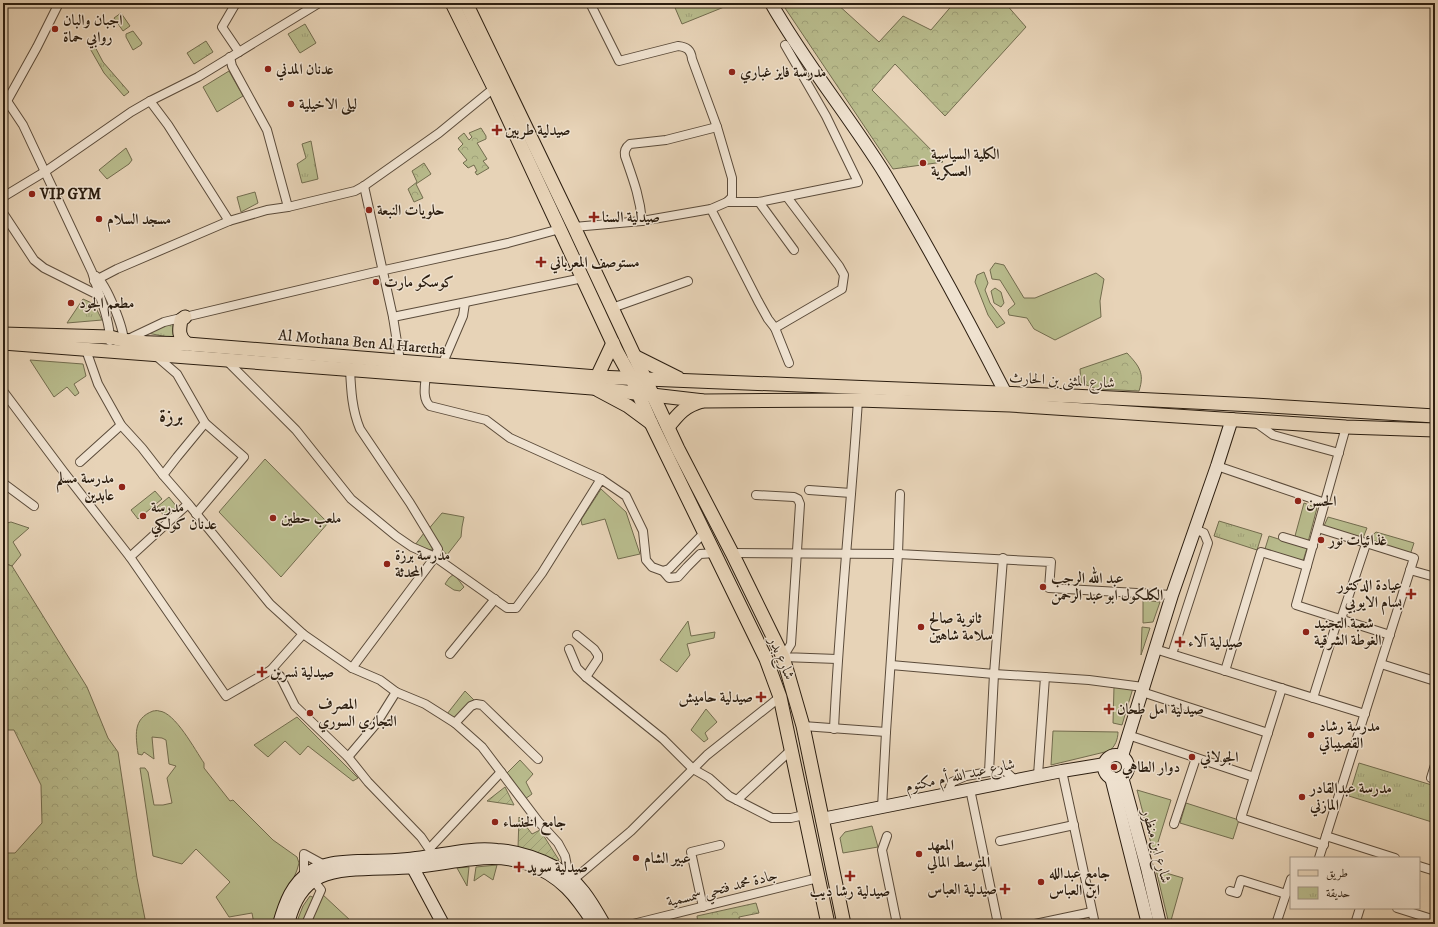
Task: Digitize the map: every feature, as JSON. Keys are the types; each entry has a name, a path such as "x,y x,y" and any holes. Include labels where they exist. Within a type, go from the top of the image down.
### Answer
{"main road":[{"name":"شارع بدر","path":"452,3 494,88 613,343 632,379 651,423 672,451 732,553 783,657 803,726 844,924"},
{"name":"شارع بدر","path":"466,3 668,427 672,451 705,532 766,659 780,697 828,924"},
{"path":"771,3 884,174 963,310 1006,394"},
{"path":"560,229 574,227"},
{"path":"185,317 181,320 178,331 183,340 188,344"},
{"path":"3,334 110,337 124,346 155,354 225,360 426,375 595,382 651,423"},
{"path":"3,343 110,351 124,346"},
{"path":"595,382 613,343"},
{"name":"Al Mothana Ben Al Haretha","path":"124,346 188,344 442,364 595,382"},
{"path":"634,356 687,382"},
{"name":"شارع المثنى بن الحارث","path":"595,382 646,379 687,382 1254,405 1435,416"},
{"name":"شارع المثنى بن الحارث","path":"595,382 638,393 704,400 858,400 1010,405 1346,427 1435,430"},
{"path":"668,427 686,407 704,400"},
{"path":"1122,756 1172,595 1232,419"},
{"path":"1118,755 1122,756 1127,761 1127,771 1117,777 1106,772 1105,764 1109,758 1118,755"},
{"name":"شارع عبد اللّه أم مكتوم","path":"822,819 882,808 1062,770 1105,764"},
{"name":"شارع ابن منظور","path":"1117,777 1148,924"},
{"name":"شارع ابن منظور","path":"1117,777 1147,868 1160,924"},
{"path":"414,863 432,852 475,850 508,851 530,856 556,868 571,878 587,896 604,924"},
{"path":"279,924 287,898 292,890 328,869 334,863 414,863 502,858 520,862 545,872 563,883 580,902 594,924"},
{"path":"414,863 442,924"},
{"path":"287,924 296,900 309,880"}],"street":[{"path":"59,3 37,47 4,100 23,125 95,277 110,337 110,351"},
{"path":"236,3 222,27 239,52"},
{"path":"3,197 46,171 131,112 198,77 319,3"},
{"path":"574,227 642,221 711,209 727,202 732,198 732,178 717,127 691,53 688,49 678,46 619,61 590,3"},
{"path":"727,202 759,202 858,182 826,116 785,45"},
{"path":"230,57 232,66 267,130 288,207"},
{"path":"95,277 229,221 267,210 288,207 355,191 439,133 494,88"},
{"path":"150,101 168,125 229,221"},
{"path":"642,221 637,190 624,156 628,146 630,144 666,140 717,127"},
{"path":"364,186 393,317 400,361"},
{"path":"775,328 842,289 844,275 839,266 787,197"},
{"path":"759,202 794,250"},
{"path":"711,209 758,301 775,328 789,363"},
{"path":"3,213 34,260 44,268 100,296"},
{"path":"95,277 104,286 118,318 123,332 124,346 164,322 383,270 508,243 560,229"},
{"path":"393,317 583,278"},
{"path":"612,308 688,282"},
{"path":"442,364 463,316 465,302"},
{"path":"86,350 98,384 121,425 142,448 163,476 188,504 270,604 304,634 352,668 380,680 396,692 425,704 455,723 482,747 538,821 558,844 565,856 571,878 631,831 707,755 780,697"},
{"path":"155,354 177,374 205,424 244,457 196,514"},
{"path":"177,374 180,356"},
{"path":"225,360 296,430 351,499 396,536 412,547 435,557 507,608 516,608 542,573 601,479"},
{"path":"350,369 355,418 360,429 410,503 438,549 435,557 352,668"},
{"path":"426,375 425,397 426,402 430,406 486,420 510,438 601,479 626,496 643,531 646,560 652,567 663,571 670,578 678,577 700,554 715,553"},
{"path":"3,391 130,557 226,696 272,670 304,634"},
{"path":"834,729 837,660 852,493 858,400"},
{"path":"1253,420 1273,435 1339,453"},
{"path":"163,476 205,424"},
{"path":"80,462 121,425"},
{"path":"1346,427 1296,605 1390,635"},
{"path":"1217,466 1325,503"},
{"path":"3,483 34,506"},
{"path":"810,490 852,493"},
{"path":"882,808 898,554 900,494"},
{"path":"756,495 794,497 798,499 800,504 791,644 783,657 837,660"},
{"path":"130,557 188,504"},
{"path":"1318,528 1414,558 1319,857"},
{"path":"1172,654 1208,543 1204,533 1195,529"},
{"path":"663,571 668,569 705,532"},
{"path":"1283,537 1313,546"},
{"path":"1313,698 1336,625 1341,619 1366,544"},
{"path":"1225,671 1261,552 1307,566"},
{"path":"732,553 898,554 1003,558 1051,562 1049,588 1172,595"},
{"path":"989,772 994,674 1003,558"},
{"path":"1410,570 1435,578"},
{"path":"450,654 495,599"},
{"path":"577,635 594,649 598,655 598,659 586,677"},
{"path":"569,649 577,668 586,677 663,739 693,769 709,778 723,792 772,818 791,818 804,815"},
{"path":"1155,649 1365,714"},
{"path":"1381,664 1435,681"},
{"path":"891,665 1089,680 1143,690 1268,733"},
{"path":"272,670 280,676 295,706 348,757 368,782 422,837 432,852 501,772"},
{"path":"1038,775 1045,677"},
{"path":"1282,688 1241,818 1324,844"},
{"path":"348,757 376,724 396,692"},
{"path":"455,723 471,706 476,704 482,705 538,759"},
{"path":"803,726 886,732"},
{"path":"1128,735 1254,777"},
{"path":"737,800 791,750"},
{"path":"1174,824 1196,758"},
{"path":"1431,778 1435,765"},
{"path":"1062,770 1095,924"},
{"path":"947,794 952,782 966,776 1005,771 1015,780"},
{"path":"970,789 998,924"},
{"path":"1000,841 1074,825"},
{"path":"887,836 882,850 897,924"},
{"path":"1326,836 1392,857"},
{"path":"703,907 691,852 720,845"},
{"path":"306,924 321,890 309,880 304,854 328,869"},
{"path":"1420,866 1435,871"},
{"name":"جادة محمد فتحي سمسمية","path":"633,924 818,878"},
{"path":"1230,891 1237,893 1241,880 1286,894"},
{"path":"1278,924 1290,882"},
{"path":"1355,924 1360,909"},
{"path":"1400,909 1435,920"},
{"path":"1035,924 1092,912"}],"green space":[{"path":"673,3 734,3 682,24"},
{"path":"811,3 836,3 879,42 903,16 931,30 954,3 1005,3 1026,27 945,116 895,64 872,90 943,162 893,169 785,8"},
{"path":"121,13 130,26 123,31 114,18"},
{"path":"305,24 316,43 300,53 288,34"},
{"path":"133,31 142,43 133,50 126,37 126,34"},
{"path":"206,41 213,52 194,64 187,53"},
{"path":"93,43 103,62 129,92 124,96 104,73 88,45"},
{"path":"229,71 243,96 217,112 203,87"},
{"path":"481,128 486,136 486,139 477,143 487,159 483,161 489,168 477,175 474,165 468,168 463,163 467,160 458,149 463,144 458,138 464,133 469,140 472,137 469,133"},
{"path":"311,141 318,179 302,183 297,164 306,158 302,144"},
{"path":"126,148 132,160 129,164 107,179 99,170"},
{"path":"424,163 431,174 416,184 423,198 414,202 408,189 417,182 412,171"},
{"path":"255,192 258,203 241,212 237,197"},
{"path":"995,263 1004,265 1024,298 1035,298 1096,273 1104,279 1100,301 1101,317 1055,340 1034,329 1027,318 1009,315 1008,310 1015,304 1000,280 992,279 990,270"},
{"path":"984,272 988,283 985,290 990,303 1005,323 997,328 988,315 975,282 977,275"},
{"path":"995,288 1001,292 1004,303 1001,307 994,303 991,291"},
{"path":"83,299 94,304 102,320 67,323"},
{"path":"177,320 179,339 147,333"},
{"path":"1127,353 1140,370 1141,385 1139,391 1097,389 1081,383 1080,369"},
{"path":"30,360 83,364 86,376 74,384 79,393 75,396 67,387 54,397"},
{"name":"ملعب حطين","path":"265,459 328,523 281,577 219,512"},
{"path":"601,489 626,512 640,554 618,559 605,519 582,525 581,520"},
{"path":"155,491 162,499 138,519 131,510"},
{"path":"169,497 177,507 165,517 157,507"},
{"path":"1304,503 1317,508 1308,542 1295,536"},
{"path":"442,513 464,517 461,537 447,555 427,531"},
{"path":"1328,517 1367,528 1363,538 1325,529 1324,526"},
{"path":"1219,521 1262,534 1257,550 1214,536"},
{"path":"11,522 29,528 13,542 21,555 12,566 3,563 3,524"},
{"path":"1376,532 1414,543 1410,555 1365,542"},
{"path":"424,533 433,550 419,548 415,545"},
{"path":"1269,536 1307,548 1303,561 1265,549"},
{"path":"3,563 12,566 87,687 108,738 118,752 137,878 146,924 3,924 3,853 15,853 42,823 41,785 14,730 3,730"},
{"path":"454,574 464,587 460,591 454,590 445,584"},
{"path":"1143,600 1160,602 1153,622 1143,623"},
{"path":"688,621 691,636 715,632 714,638 687,644 690,655 677,672 660,660"},
{"path":"1142,627 1150,628 1141,655"},
{"path":"1114,687 1133,688 1122,725 1113,723"},
{"path":"465,691 475,701 458,723 447,714"},
{"path":"706,709 717,722 705,733 708,739 704,742 691,730"},
{"path":"153,711 165,713 178,724 204,763 204,768 230,801 233,800 273,840 297,857 299,863 297,870 275,924 254,924 252,913 229,917 216,897 230,882 196,849 182,864 153,856 140,768 145,768 148,772 154,805 163,805 172,803 167,778 176,766 169,764 166,740 162,738 152,737 154,759 144,752 142,755 138,754 136,735 138,723 146,714"},
{"path":"297,717 358,778 353,781 308,746 300,755 285,741 268,757 254,745"},
{"path":"1053,731 1118,732 1116,743 1109,751 1051,765"},
{"path":"520,760 533,774 526,782 532,794 525,799 506,774"},
{"path":"1359,763 1435,786 1435,823 1349,796"},
{"path":"505,787 514,805 487,801"},
{"path":"1137,790 1171,800 1154,855"},
{"path":"1186,803 1239,820 1233,839 1180,823"},
{"path":"519,817 532,834 540,830 559,860 555,862 518,848"},
{"path":"872,826 878,847 843,853 840,838 845,832"},
{"path":"497,865 493,880 484,874 474,881 476,867"},
{"path":"469,867 467,886 457,868"},
{"path":"1156,870 1183,878 1170,924 1169,924"},
{"path":"322,894 351,921 346,924 316,924 312,922 311,915"},
{"path":"310,896 315,898 303,924 296,924 303,906"},
{"path":"756,903 759,913 739,917 740,924 698,924 697,916"},
{"path":"1084,915 1086,924 1047,924"}],"place":[{"name":"اجبان والبان روابي حماة","path":"55,29"},
{"name":"عدنان المدني","path":"268,69"},
{"name":"مدرسة فايز غباري","path":"732,72"},
{"name":"ليلى الاخيلية","path":"291,104"},
{"name":"صيدلية طربين","path":"497,130"},
{"name":"الكلية السياسية العسكرية","path":"923,163"},
{"name":"VIP GYM","path":"32,194"},
{"name":"حلويات النبعة","path":"369,210"},
{"name":"صيدلية السنا","path":"594,217"},
{"name":"مسجد السلام","path":"99,219"},
{"name":"مستوصف المعرباني","path":"541,262"},
{"name":"كوسكو مارت","path":"376,282"},
{"name":"مطعم الجود","path":"71,303"},
{"name":"مدرسة مسلم عابدين","path":"122,487"},
{"name":"الحسن","path":"1298,501"},
{"name":"مدرسة عدنان كولكي","path":"143,516"},
{"name":"ملعب حطين","path":"273,518"},
{"name":"غذائيات نور","path":"1321,540"},
{"name":"مدرسة برزة المحدثة","path":"387,564"},
{"name":"عبد الله الرجب الكلكول ابو عبد الرحمن","path":"1043,587"},
{"name":"عيادة الدكتور بسام الايوبي","path":"1411,594"},
{"name":"ثانوية صالح سلامة شاهين","path":"921,627"},
{"name":"شعبة التجنيد الغوطة الشرقية","path":"1306,632"},
{"name":"صيدلية آلاء","path":"1180,642"},
{"name":"صيدلية نسرين","path":"262,672"},
{"name":"صيدلية حاميش","path":"761,697"},
{"name":"صيدلية امل طحان","path":"1109,709"},
{"name":"المصرف التجاري السوري","path":"310,713"},
{"name":"مدرسة رشاد القصيباتي","path":"1311,735"},
{"name":"الجولاني","path":"1192,757"},
{"name":"دوار الطاهي","path":"1114,767"},
{"name":"مدرسة عبدالقادر المازني","path":"1302,797"},
{"name":"جامع الخنساء","path":"495,822"},
{"name":"المعهد المتوسط المالي","path":"919,854"},
{"name":"عبير الشام","path":"636,858"},
{"name":"صيدلية سويد","path":"519,867"},
{"name":"صيدلية رشا ديب","path":"850,876"},
{"name":"جامع عبدالله ابن العباس","path":"1041,882"},
{"name":"صيدلية العباس","path":"1005,889"}],"district":[{"name":"برزة","path":"171,415"}]}
